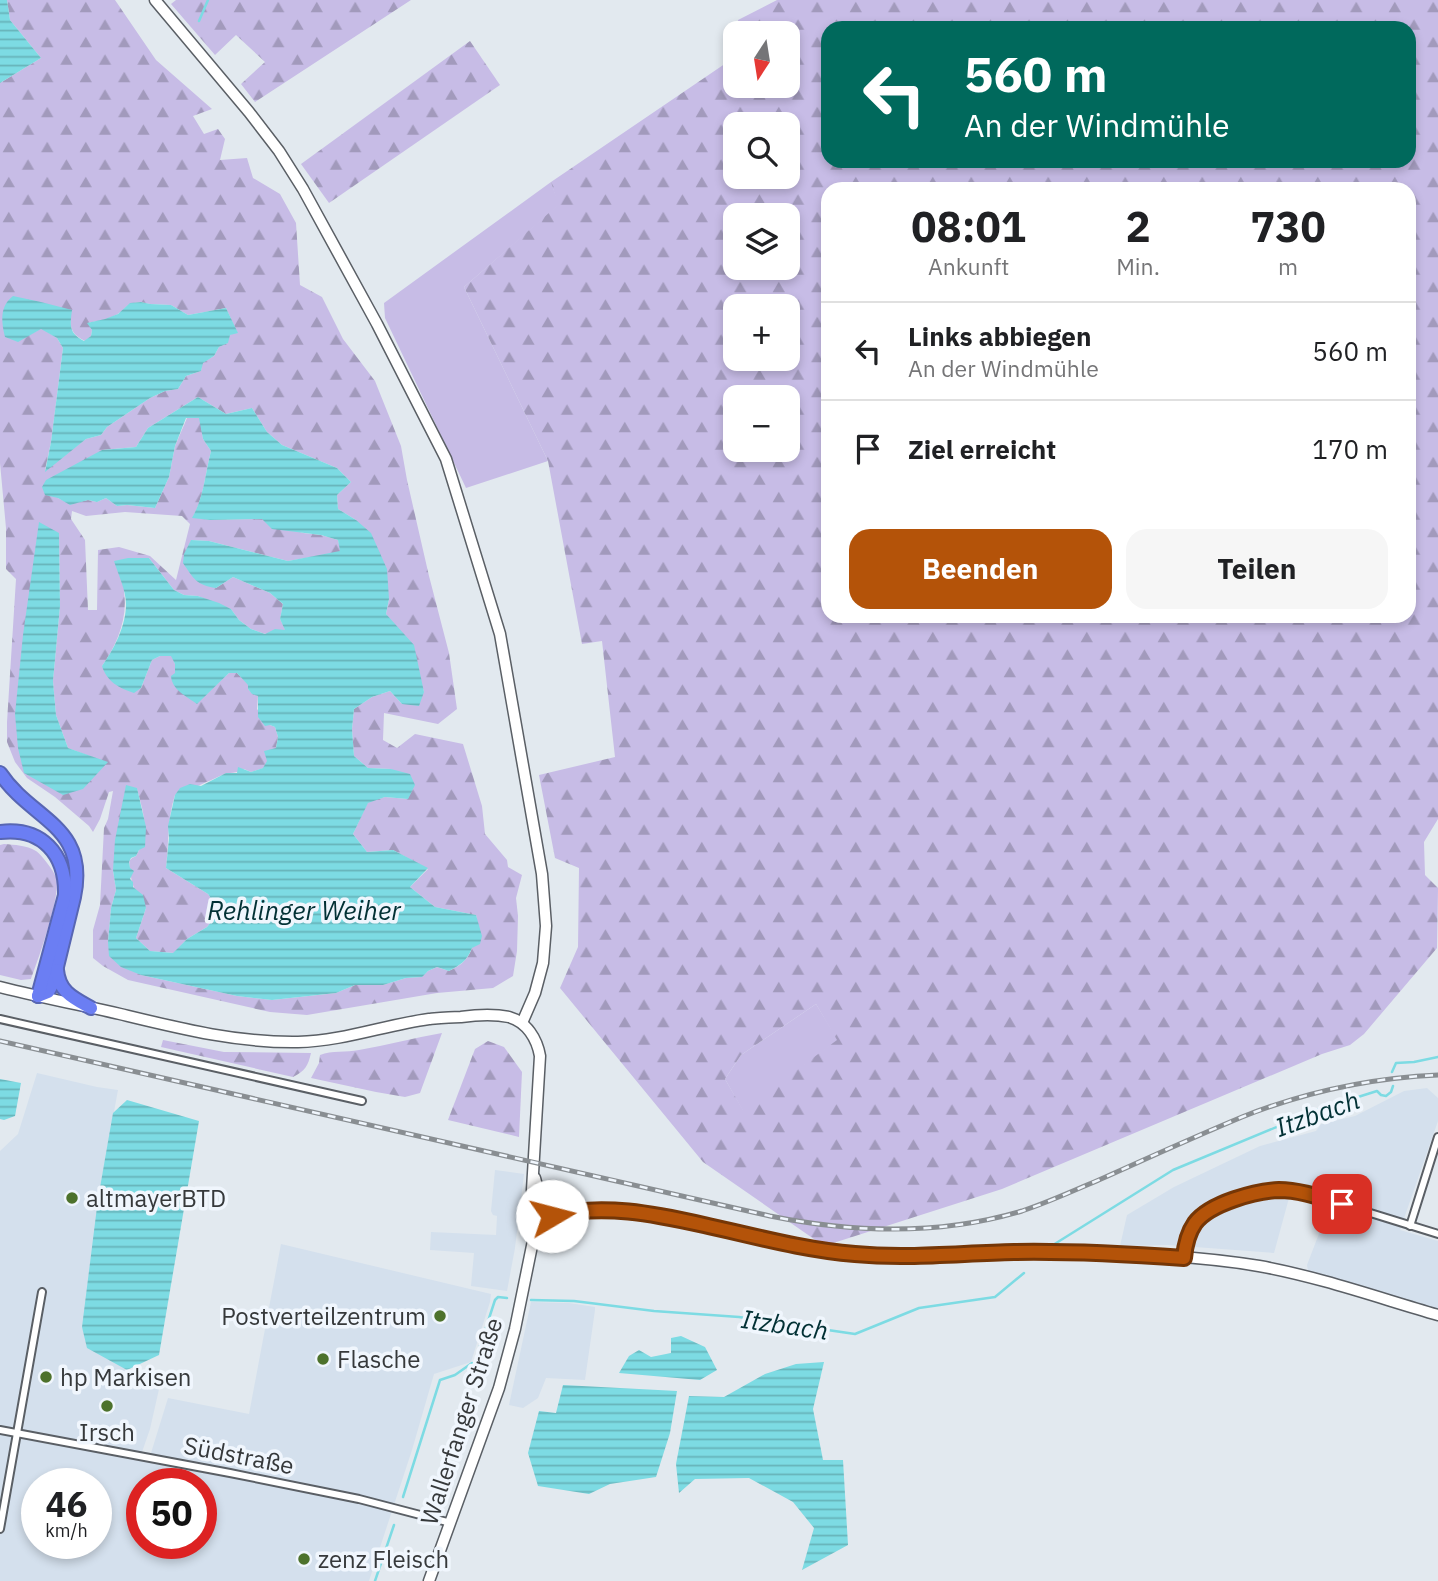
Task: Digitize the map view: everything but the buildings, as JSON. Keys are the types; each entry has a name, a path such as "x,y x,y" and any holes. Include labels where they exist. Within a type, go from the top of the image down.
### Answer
{"highway":[{"path":"0,773 10,787 58,828 75,855 77,884 53,983 48,992 38,996"},
{"path":"0,832 24,832 38,838 49,846 63,868 65,895 38,996"},
{"path":"57,966 58,980 64,990 90,1007"}],"main road":[{"path":"155,0 249,112 297,179 354,280 446,459 500,634 542,874 546,926 542,963 522,1023"},
{"path":"0,987 171,1027 261,1041 300,1042 340,1037 428,1019 475,1016 512,1018 531,1032 540,1056 532,1190 535,1206"},
{"path":"534,1171 539,1190 545,1196 566,1206 597,1211"},
{"path":"535,1206 544,1206 552,1216 548,1229 535,1231 528,1225 526,1216 535,1206"},
{"path":"552,1216 597,1211 640,1213 854,1254 908,1256 1076,1252 1184,1258 1257,1266 1438,1315"},
{"name":"Wallerfanger Straße","path":"429,1581 503,1376 535,1231"}],"street":[{"path":"0,1019 362,1101"},
{"path":"1410,1226 1438,1137"},
{"path":"1184,1258 1188,1236 1205,1213 1217,1206 1262,1192 1280,1190 1310,1194 1438,1234"},
{"path":"0,1529 42,1292"},
{"name":"Südstraße","path":"0,1430 230,1472 359,1499 451,1522"}],"shaded area":[{"path":"37,1073 118,1090 98,1199 127,1370 162,1376 142,1452 151,1453 168,1398 249,1414 281,1244 491,1294 471,1362 434,1374 369,1581 0,1581 0,1151 18,1134"},
{"path":"1427,1088 1438,1098 1438,1121 1400,1230 1438,1241 1438,1309 1308,1271 1307,1265 1333,1197 1308,1188 1292,1187 1274,1253 1168,1245 1120,1246 1127,1215 1174,1187 1260,1146 1316,1131 1321,1124 1355,1116 1404,1091"},
{"path":"495,1170 524,1174 507,1291 471,1286 474,1253 430,1250 431,1232 496,1235 497,1216 491,1211"},
{"path":"531,1302 569,1303 595,1307 595,1310 585,1380 546,1378 538,1398 523,1408 509,1405"}],"green space":[{"path":"7,0 115,0 156,60 212,109 193,116 204,134 218,129 225,139 220,160 247,158 253,178 280,194 296,223 300,285 322,297 343,339 375,381 401,446 449,653 457,709 438,724 384,713 383,740 397,748 415,734 463,744 482,806 485,834 507,860 508,867 522,875 516,898 517,951 513,976 493,988 437,993 307,1015 270,1012 128,980 93,958 93,930 100,905 104,828 113,791 109,792 93,832 55,797 27,778 15,762 7,742 16,579 6,569 6,528 0,463 0,83 41,58 10,20","holes":["141,302 171,305 188,315 226,308 237,332 229,335 227,343 202,363 201,371 186,376 178,389 150,398 107,427 101,435 86,439 45,470 63,348 57,338 41,328 71,310 72,328 76,335 85,341 91,336 92,330 88,323 113,317 129,305","198,397 226,414 252,408 267,432 282,445 337,468 351,482 337,495 338,509 356,520 389,599 386,614 418,671 424,692 402,704 390,691 372,697 354,709 354,756 368,768 391,769 408,799 385,797 368,802 353,834 367,852 393,850 428,869 410,887 435,907 476,915 475,940 468,957 459,966 449,971 437,967 421,977 406,978 383,985 355,985 336,993 272,1000 237,996 141,975 108,942 111,908 116,890 113,870 137,789 144,831 140,847 129,865 133,886 146,908 136,938 150,951 174,953 187,939 207,927 220,911 208,894 166,868 169,822 175,795 225,774 264,768 276,748 278,737 275,727 270,725 257,709 258,696 248,689 249,685 237,673 229,673 197,703 175,673 172,656 160,656 152,660 141,688 102,666 120,631 124,592 149,558 174,590 231,609 239,620 251,629 265,634 286,631 280,619 283,604 270,593 233,577 216,588 191,540 209,541 288,561 341,552 338,540 303,533 262,519 210,520 193,517 202,493 211,451 203,439 200,418 187,418 175,446 169,477 155,508 117,506 106,498 97,502 88,500 70,504 58,498 102,450 136,447 148,428","72,511 86,516 125,512 182,516 190,524 176,580 150,556 119,547 98,550 97,610 88,610 85,540 71,519","59,533 60,606 53,681 56,715 68,748 108,763 18,748"]},
{"path":"176,0 411,0 255,102 241,84 265,62 236,35 215,55 171,4"},
{"path":"777,0 1438,0 1438,819 1424,842 1425,875 1438,888 1437,948 1364,1034 1350,1045 1322,1054 1002,1189 824,1246 703,1162 560,988 578,947 579,868 555,858 539,775 615,757 602,641 582,644 548,461 464,287 558,205 551,182 723,65 723,98 800,98 800,21 738,21","holes":["816,1004 837,1040 743,1110 725,1079 741,1055"]},
{"path":"470,41 500,85 329,203 301,164"},
{"path":"551,182 559,205 464,287 548,461 466,488 385,318 384,303"},
{"path":"0,845 24,846 36,851 56,877 53,912 31,979 21,980 0,975"},
{"path":"816,1004 838,1040 743,1111 725,1079 741,1055"},
{"path":"442,1033 420,1093 405,1097 311,1078 320,1055"},
{"path":"163,1040 224,1052 311,1053 305,1068 293,1077 161,1047"},
{"path":"488,1041 504,1047 522,1072 519,1137 448,1120 475,1049"}],"water":[{"path":"0,0 7,0 10,20 41,58 0,83"},
{"path":"13,296 72,310 72,328 84,341 91,336 92,330 87,323 118,314 130,303 141,302 171,305 188,315 226,308 238,333 230,335 228,343 219,347 214,356 203,363 201,371 186,376 178,389 150,398 107,427 101,435 86,439 45,472 63,348 57,338 41,329 18,342 5,337 3,314 6,304"},
{"name":"Rehlinger Weiher","path":"198,397 226,414 252,408 267,432 282,445 337,468 351,482 337,495 338,509 371,533 387,569 389,599 386,614 414,645 424,692 419,706 402,704 390,691 372,697 354,709 354,756 368,768 391,769 410,774 415,785 408,799 385,797 368,803 353,834 367,852 393,850 428,868 410,887 435,907 476,915 482,936 480,944 472,948 463,962 449,971 437,967 422,977 406,978 383,985 355,985 336,993 272,1000 237,996 141,975 121,967 109,956 111,908 116,890 113,870 115,840 126,785 137,788 146,827 145,847 129,862 134,871 130,879 133,887 143,895 146,908 136,938 150,951 173,953 187,939 207,927 220,911 208,894 166,868 168,826 175,795 180,788 190,784 201,786 226,773 237,773 238,767 251,772 263,768 267,761 264,751 276,748 278,737 275,727 265,726 258,717 258,696 252,694 237,673 229,673 197,704 174,685 171,676 175,673 175,664 171,656 160,656 152,660 141,688 134,693 110,680 102,666 118,637 126,604 114,561 149,558 174,590 219,603 231,609 239,620 251,629 265,634 275,629 285,630 280,619 283,604 270,593 233,577 216,588 200,583 183,563 191,540 209,541 288,561 340,551 338,540 321,535 272,529 262,519 192,518 202,494 211,451 203,439 199,418 186,418 175,446 169,477 155,508 117,506 106,498 97,502 88,500 70,505 45,495 42,487 46,480 102,450 136,447 148,428"},
{"path":"39,522 59,533 60,606 53,681 56,715 68,748 108,762 83,789 63,795 24,773 18,748 15,714"},
{"path":"0,1079 21,1083 15,1116 4,1120 0,1119"},
{"path":"127,1100 199,1121 159,1355 127,1370 87,1348 82,1327 98,1199 113,1113"},
{"path":"681,1336 705,1347 717,1370 700,1380 619,1373 629,1356 639,1350 651,1357 671,1353 671,1338"},
{"path":"824,1362 813,1409 823,1460 843,1460 848,1545 802,1570 814,1528 793,1502 749,1478 695,1479 679,1493 676,1464 689,1396 724,1397 765,1374 796,1364"},
{"path":"563,1385 677,1391 670,1433 656,1477 610,1484 589,1494 538,1486 528,1453 539,1411 556,1413"}],"waterway":[{"path":"199,21 208,0"},
{"name":"Itzbach","path":"1392,1072 1396,1063 1438,1057"},
{"name":"Itzbach","path":"1053,1245 1173,1170 1320,1109 1377,1091 1386,1096 1393,1086"},
{"name":"Itzbach","path":"531,1300 574,1301 654,1311 739,1317 855,1334 919,1308 995,1297 1024,1273"},
{"name":"Itzbach","path":"480,1346 495,1300 498,1297 507,1298"},
{"name":"Itzbach","path":"403,1497 440,1380 455,1375 472,1363"},
{"name":"Itzbach","path":"375,1581 394,1525"}],"railway":[{"path":"0,1041 770,1216 833,1226 896,1229 959,1225 1022,1211 1072,1192 1242,1117 1290,1100 1363,1083 1438,1075"}],"place":[{"name":"altmayerBTD","path":"72,1198"},
{"name":"Postverteilzentrum","path":"440,1316"},
{"name":"Flasche","path":"323,1359"},
{"name":"hp Markisen","path":"46,1377"},
{"name":"Irsch","path":"107,1406"},
{"name":"zenz Fleisch","path":"304,1559"}],"route":[{"path":"552,1216 597,1211 640,1213 807,1248 854,1254 902,1256 1076,1252 1184,1258 1188,1236 1196,1222 1217,1206 1262,1192 1280,1190 1299,1192 1342,1204"}]}
